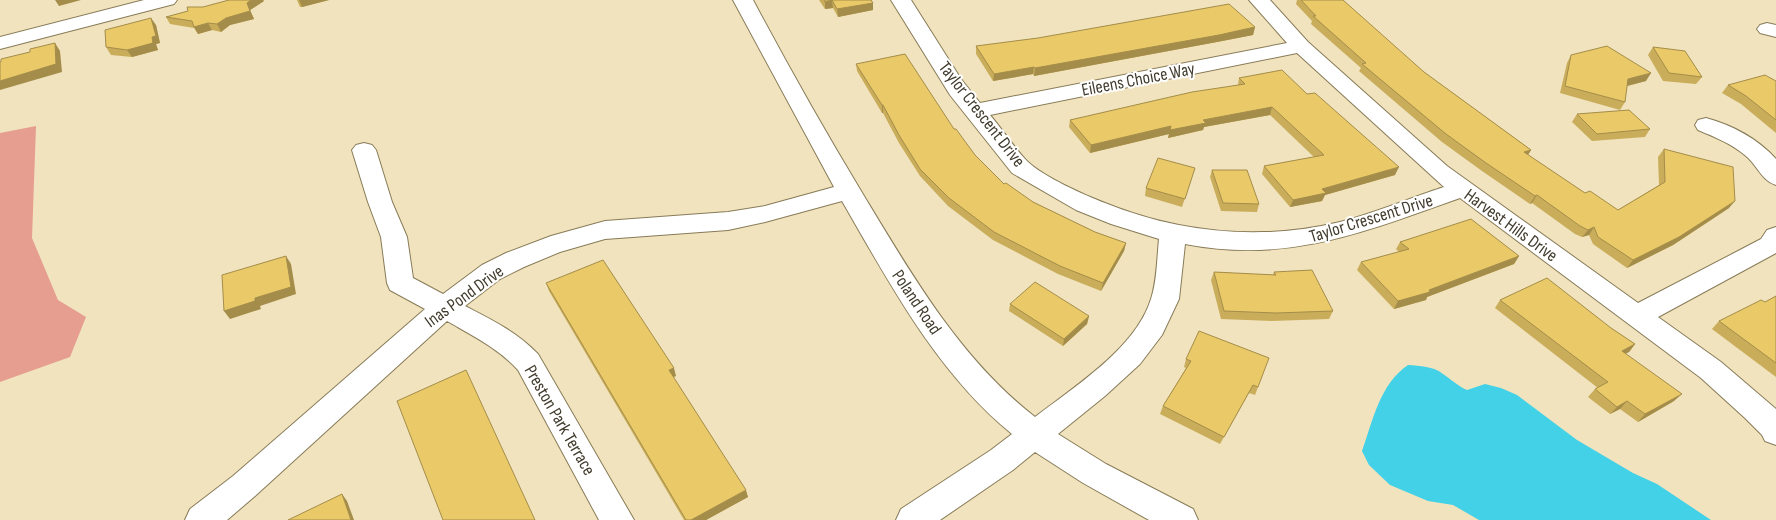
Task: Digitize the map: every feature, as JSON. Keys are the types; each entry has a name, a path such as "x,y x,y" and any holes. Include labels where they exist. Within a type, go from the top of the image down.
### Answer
{"street":[{"path":"0,43 166,0"},
{"name":"Poland Road","path":"743,0 805,116 895,268 935,330 975,381 1013,417 1051,447 1091,472 1181,520"},
{"name":"Taylor Crescent Drive","path":"901,0 959,91 1018,166 1062,193 1102,212 1151,228 1173,232 1234,240 1267,241 1310,238 1346,229 1462,189"},
{"name":"Harvest Hills Drive","path":"1259,0 1301,46 1462,189 1737,391 1762,414 1776,432"},
{"name":"Eileens Choice Way","path":"976,111 1301,46"},
{"path":"1706,125 1746,143 1766,161 1776,177"},
{"name":"Preston Park Terrace","path":"364,150 380,202 394,237 400,283 499,337 515,348 528,362 617,520"},
{"name":"Inas Pond Drive","path":"202,520 244,486 445,307 491,272 550,245 606,230 635,226 697,224 737,219 774,212 849,191"},
{"path":"913,520 998,463 1094,388 1130,356 1152,327 1164,299 1173,232"},
{"path":"1636,316 1749,257 1770,245 1776,236"}],"shaded area":[{"path":"36,126 32,238 58,300 86,317 70,357 0,382 0,133"}],"water":[{"path":"1408,365 1435,369 1467,390 1485,384 1517,395 1577,440 1633,473 1657,484 1711,520 1479,520 1453,505 1428,501 1390,485 1369,465 1362,451 1384,392 1398,373"}],"building":[{"path":"229,0 251,0 247,3 250,11 226,18 217,24 208,23 194,27 192,21 166,17 188,11 187,7 203,7"},
{"path":"832,0 871,0 873,3 837,9"},
{"path":"1301,0 1343,0 1424,72 1531,150 1524,152 1585,193 1590,191 1618,210 1665,182 1664,149 1733,167 1735,201 1679,237 1633,260 1598,237 1594,227 1588,230 1580,226 1446,134 1362,64 1366,63 1313,16 1316,16"},
{"path":"1229,4 1255,27 994,74 976,46 1038,38"},
{"path":"151,18 156,36 152,37 153,43 127,50 106,47 105,30"},
{"path":"55,43 56,64 0,81 1,59 30,52 30,49"},
{"path":"1607,46 1651,73 1628,79 1625,102 1565,86 1571,55"},
{"path":"1653,47 1685,51 1702,77 1669,73"},
{"path":"905,54 954,129 956,129 975,155 1004,184 1006,183 1033,202 1095,232 1126,243 1103,283 1060,266 994,232 949,198 920,169 883,105 856,64"},
{"path":"1282,70 1307,94 1315,93 1399,167 1322,189 1326,193 1293,200 1264,166 1324,155 1272,107 1203,120 1206,123 1170,130 1171,126 1091,145 1070,120 1192,92 1245,84 1239,78"},
{"path":"1765,75 1776,81 1776,120 1746,96 1728,85"},
{"path":"1629,110 1650,129 1597,134 1577,114"},
{"path":"1158,158 1195,168 1185,199 1146,188"},
{"path":"1212,170 1247,170 1259,204 1223,203"},
{"path":"1471,219 1519,256 1429,290 1430,292 1398,301 1361,262 1409,249 1400,242"},
{"path":"286,256 291,287 255,298 255,301 224,311 222,275"},
{"path":"603,260 674,368 669,370 746,490 691,520 686,520 546,283"},
{"path":"1312,270 1333,311 1276,313 1224,311 1214,272 1276,275 1274,272"},
{"path":"1547,278 1611,328 1635,344 1622,351 1682,394 1645,414 1627,401 1617,407 1595,389 1608,382 1500,300"},
{"path":"1035,282 1089,316 1064,339 1010,304"},
{"path":"1776,296 1776,363 1719,321 1761,300 1765,302"},
{"path":"1199,331 1269,358 1258,387 1253,385 1224,437 1163,406 1191,361 1186,359"},
{"path":"466,370 535,520 443,520 397,401"},
{"path":"342,494 351,520 288,520"}]}
